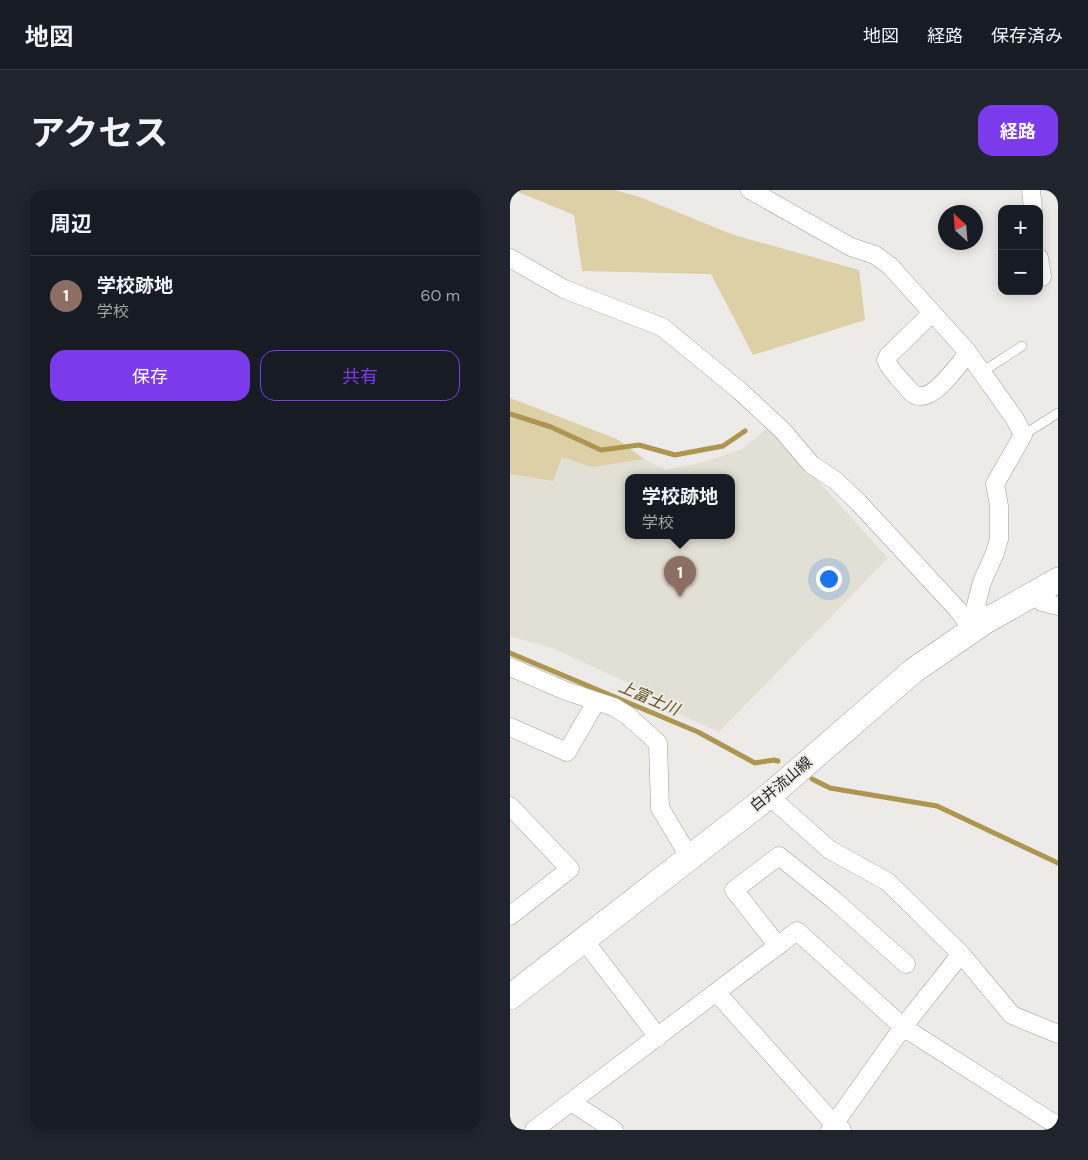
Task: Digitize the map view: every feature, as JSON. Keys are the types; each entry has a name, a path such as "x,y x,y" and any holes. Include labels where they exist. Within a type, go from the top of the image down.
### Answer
{"main road":[{"name":"白井流山線","path":"510,997 769,796 913,671 979,626 1058,580"}],"street":[{"path":"750,190 851,247 876,255 900,276 968,353 1015,419 1023,435 995,484 999,506 999,539 995,554 982,582 976,605 979,626"},
{"path":"1031,190 1033,205"},
{"path":"510,258 564,290 662,327 740,390 783,431 811,464 836,481 859,503 958,610 979,626"},
{"path":"932,313 886,360 889,367 912,393 919,396 928,395 936,390 968,353"},
{"path":"1036,593 1042,602 1058,607"},
{"path":"510,667 596,702 614,707 628,715 658,743 660,808 690,858"},
{"path":"510,727 567,752 596,702"},
{"path":"769,796 830,850 888,882 961,954 1012,1015 1058,1034"},
{"path":"510,806 570,869 510,916"},
{"path":"778,946 734,890 779,856 834,900 906,964"},
{"path":"534,1130 797,931 903,1027 1058,1126"},
{"path":"584,940 658,1037"},
{"path":"717,993 836,1128 903,1027 961,954"},
{"path":"571,1102 614,1130"}],"lane":[{"path":"982,372 1022,346"},
{"path":"1023,435 1058,413"}],"shaded area":[{"path":"513,190 615,190 640,197 734,235 859,270 865,320 753,355 711,274 582,271 574,215"},
{"path":"510,398 617,439 644,459 592,467 562,457 553,481 510,474"},
{"path":"769,427 888,558 719,732 681,715 624,681 552,648 510,636 510,433 517,428 604,465 636,455 666,470 707,461 742,449"}],"waterway":[{"name":"上富士川","path":"510,414 551,427 601,450 639,445 675,455 723,446 745,431"},
{"name":"上富士川","path":"510,653 698,732 755,763 778,761"},
{"name":"上富士川","path":"812,779 830,788 937,806 1058,863"}],"place":[{"name":"学校跡地","path":"680,597"}]}
